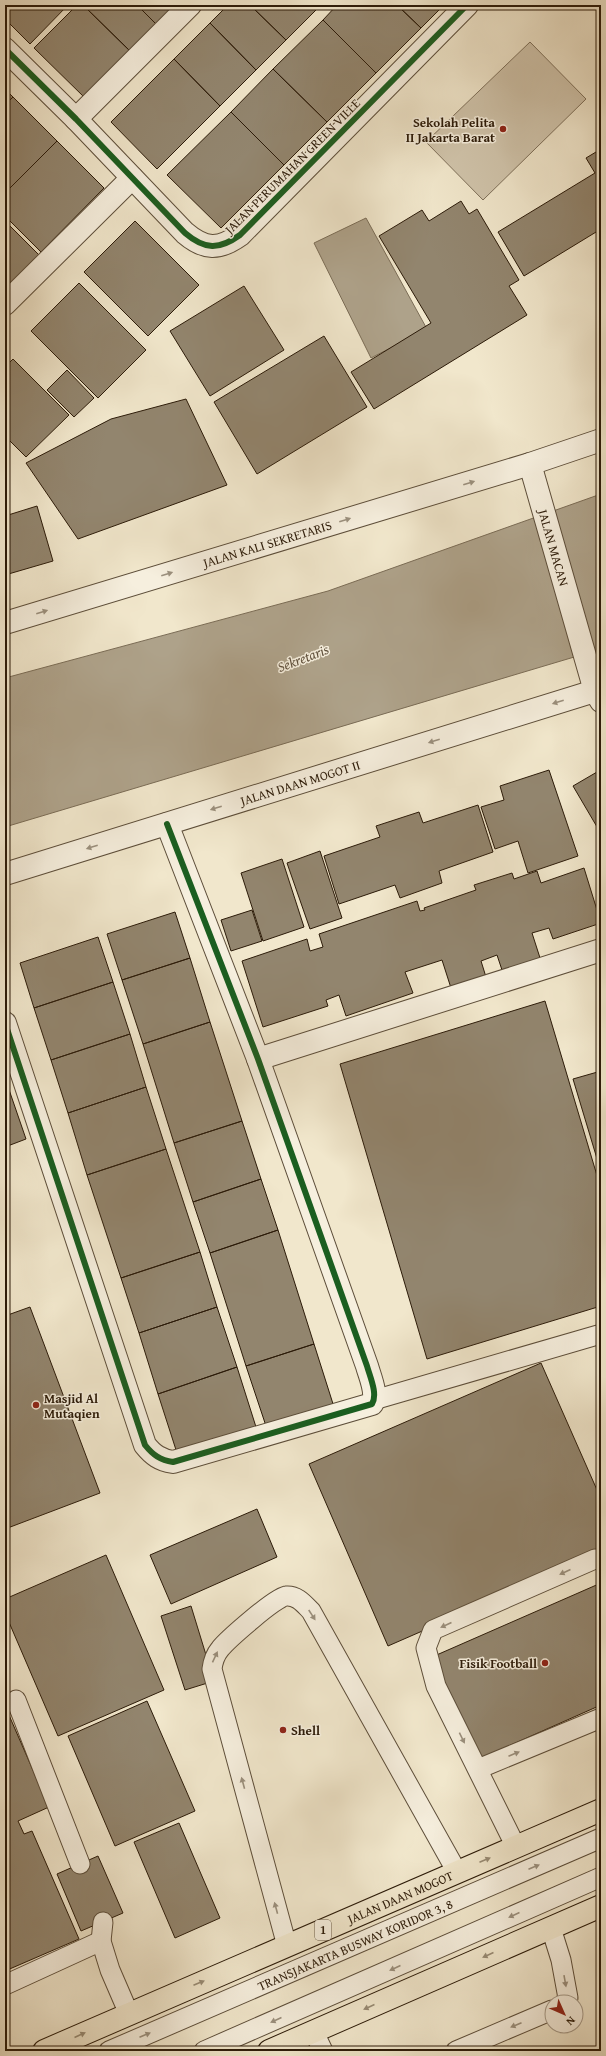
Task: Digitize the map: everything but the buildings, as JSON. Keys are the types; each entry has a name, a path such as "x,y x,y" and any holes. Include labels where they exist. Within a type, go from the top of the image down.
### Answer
{"highway":[{"name":"JALAN DAAN MOGOT","path":"44,2051 601,1810"},
{"path":"269,2051 318,2041 551,1928 601,1906"}],"street":[{"path":"76,119 190,5"},
{"name":"JALAN PERUMAHAN GREEN VILLE","path":"5,49 76,119 197,243 212,247 228,244 240,235 467,5"},
{"path":"5,304 132,178"},
{"path":"531,471 601,440"},
{"name":"JALAN KALI SEKRETARIS","path":"5,623 531,471"},
{"name":"JALAN MACAN","path":"531,471 589,669 599,694"},
{"name":"JALAN DAAN MOGOT II","path":"5,874 599,694"},
{"path":"5,1024 145,1445 152,1453 158,1458 173,1462 368,1406 374,1400 367,1366 258,1059 167,824"},
{"path":"258,1059 601,950"}],"lane":[{"path":"374,1400 601,1334"},
{"path":"516,1847 436,1686 426,1648 433,1630 595,1559 601,1559"},
{"path":"287,1946 212,1669 215,1656 227,1641 280,1597 292,1596 299,1599 311,1611 456,1872"},
{"path":"16,1700 80,1864"},
{"path":"478,1769 601,1718"},
{"name":"TRANSJAKARTA BUSWAY KORIDOR 3, 8","path":"109,2051 601,1838"},
{"path":"204,2051 601,1877"},
{"path":"103,1922 101,1941 110,1970 129,2014"},
{"path":"551,1928 561,1960 567,1994"},
{"path":"5,1985 101,1941"},
{"path":"456,2051 544,2013"}],"shaded area":[{"path":"530,42 586,99 483,200 426,142"}],"water":[{"path":"366,218 427,329 371,358 314,243"},
{"name":"Sekretaris","path":"601,494 601,649 5,827 5,678 328,591"}],"cycle path":[{"path":"5,49 76,119 185,233 199,243 212,246 225,243 240,235 467,5"},
{"path":"5,1023 145,1445 151,1452 161,1458 173,1462 372,1404 374,1400 374,1390 367,1366 258,1059 167,824"}],"place":[{"name":"Sekolah Pelita II Jakarta Barat","path":"503,129"},
{"name":"Masjid Al Mutaqien","path":"36,1405"},
{"name":"Fisik Football","path":"545,1663"},
{"name":"Shell","path":"283,1730"}]}
